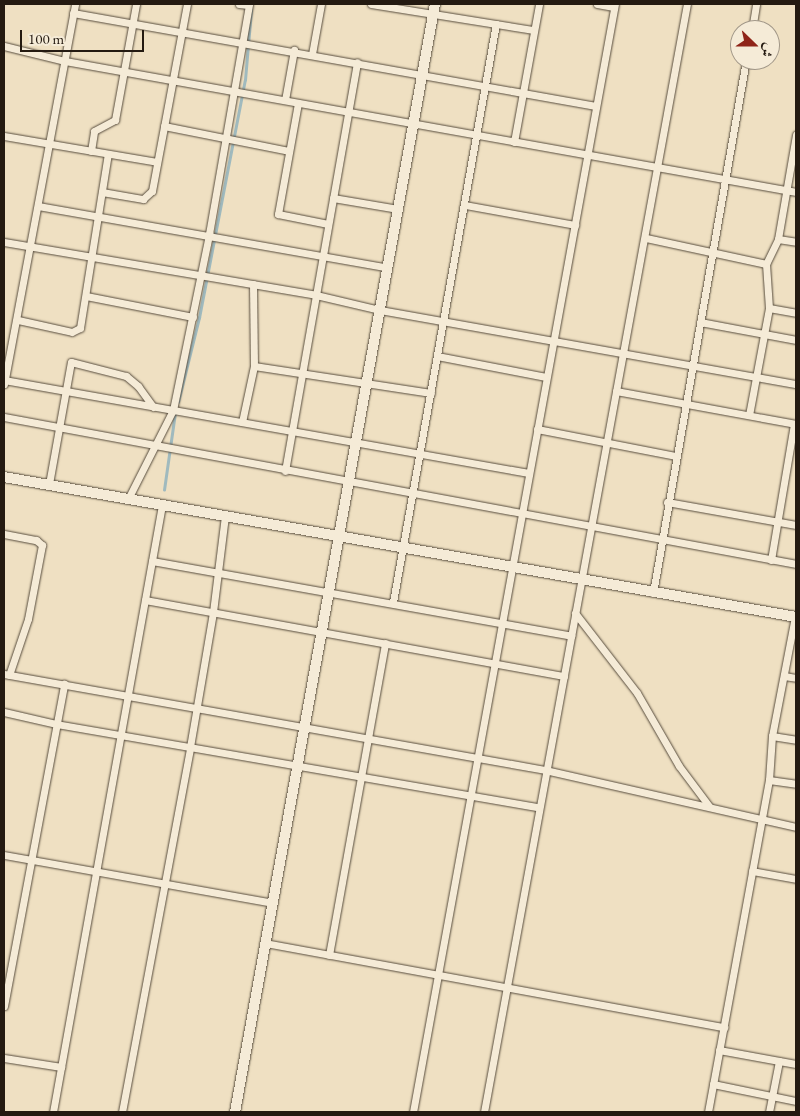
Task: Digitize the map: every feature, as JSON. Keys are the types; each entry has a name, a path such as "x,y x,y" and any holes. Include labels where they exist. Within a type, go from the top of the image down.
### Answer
{"street":[{"path":"75,4 18,320 4,382 529,473"},
{"path":"90,151 94,131 114,120 136,4"},
{"path":"102,192 143,199 152,192 186,4"},
{"path":"128,498 157,447 173,410 202,275 234,92 248,4 239,4"},
{"path":"312,54 321,4"},
{"path":"371,4 435,9 496,24 534,30"},
{"path":"514,142 539,4"},
{"path":"413,1112 436,974 471,795 615,6 597,4"},
{"path":"484,1112 508,988 545,770 564,676 605,442 646,238 687,4"},
{"path":"754,20 756,4"},
{"path":"235,1112 435,9"},
{"path":"73,13 294,50 596,106"},
{"path":"393,602 478,135 496,24"},
{"path":"4,46 64,61 123,72 796,192"},
{"path":"285,100 294,50"},
{"path":"285,471 357,62"},
{"path":"653,593 667,502 744,70"},
{"path":"298,103 278,214 328,224"},
{"path":"164,126 289,151"},
{"path":"749,415 769,308 766,264 778,239 796,135"},
{"path":"4,136 157,162"},
{"path":"18,320 77,332 86,296 108,154"},
{"path":"332,198 398,210"},
{"path":"465,204 575,225"},
{"path":"38,206 209,234 322,257 388,268"},
{"path":"646,238 766,264"},
{"path":"778,239 796,242"},
{"path":"4,242 316,295 380,310 796,384"},
{"path":"242,422 254,366 254,284"},
{"path":"86,296 193,317"},
{"path":"769,308 796,313"},
{"path":"700,322 796,340"},
{"path":"437,356 546,377"},
{"path":"49,484 69,367 75,362 126,376 138,386 153,407"},
{"path":"254,366 430,393"},
{"path":"616,391 795,424 776,522 771,560"},
{"path":"4,417 285,471 796,564"},
{"path":"537,429 676,456"},
{"path":"4,476 512,568 796,617 772,736 769,780 708,1112"},
{"path":"667,502 796,525"},
{"path":"52,1112 162,505"},
{"path":"122,1112 166,884 197,708 219,573 225,516"},
{"path":"4,534 36,540 42,545 28,619 6,674 545,770 796,827"},
{"path":"152,561 329,590 571,636"},
{"path":"145,600 564,676"},
{"path":"575,613 636,693 679,766 709,806"},
{"path":"329,955 385,643"},
{"path":"784,676 796,678"},
{"path":"4,1006 64,684"},
{"path":"4,712 56,724 190,748 540,807"},
{"path":"772,736 796,740"},
{"path":"769,780 796,784"},
{"path":"4,855 273,903"},
{"path":"752,871 796,879"},
{"path":"265,944 724,1027"},
{"path":"719,1050 796,1064"},
{"path":"4,1058 61,1068"},
{"path":"769,1112 779,1061"},
{"path":"713,1084 796,1101"}],"waterway":[{"path":"178,402 199,318 245,80 251,10"},
{"path":"164,490 175,413"}]}
